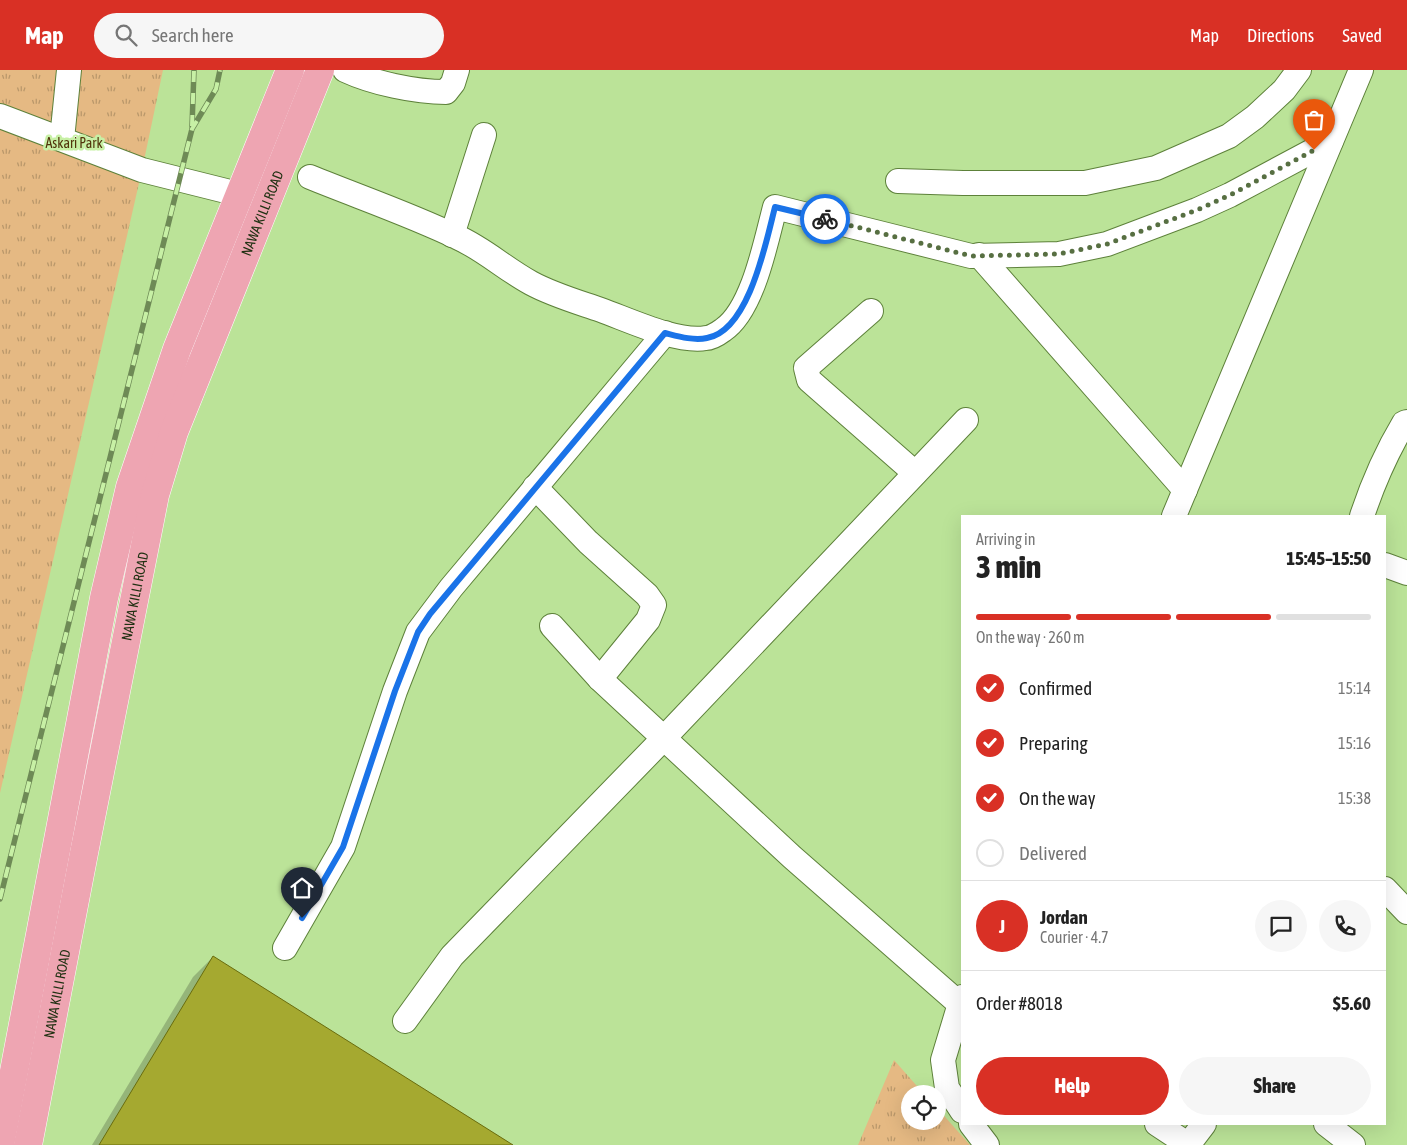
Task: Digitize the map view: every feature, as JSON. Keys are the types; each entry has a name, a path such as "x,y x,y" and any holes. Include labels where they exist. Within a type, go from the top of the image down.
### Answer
{"main road":[{"name":"NAWA KILLI ROAD","path":"0,1145 104,598 130,487 177,349 238,194 290,70"},
{"name":"NAWA KILLI ROAD","path":"28,1145 86,843 158,486 174,432 320,70"}],"street":[{"path":"62,139 69,70"},
{"path":"345,70 358,76 372,74 418,89 446,92 453,83 457,70"},
{"path":"898,181 1085,183 1156,168 1229,136 1284,90 1299,70"},
{"path":"1174,515 1361,70"},
{"path":"0,116 142,170 238,194"},
{"path":"452,235 484,135"},
{"path":"310,177 452,235 495,259 513,273 533,284 577,302 665,333 682,337 707,338 724,330 744,307 754,282 775,207 971,256 1059,254 1107,244 1180,217 1222,199 1331,141"},
{"path":"979,255 1185,490"},
{"path":"871,311 806,368 809,380 915,473"},
{"path":"285,948 343,847 395,691 418,632 441,601 535,487 665,333"},
{"path":"405,1021 452,956 664,738 966,420"},
{"path":"1362,515 1376,474 1389,448 1404,423 1407,422"},
{"path":"535,487 588,542 647,595 654,605 648,620 600,679"},
{"path":"1386,564 1407,573"},
{"path":"552,626 600,679 792,857 961,1001"},
{"path":"1386,890 1407,912"},
{"path":"961,1005 942,1060 947,1088 961,1109"},
{"path":"972,1125 987,1145"},
{"path":"1159,1125 1189,1145 1203,1125"},
{"path":"1327,1125 1353,1145"}],"green space":[{"name":"Askari Park","path":"0,70 163,70 142,170 0,793"},
{"path":"894,1060 916,1085 901,1085 901,1130 946,1130 946,1118 970,1145 858,1145"}],"building":[{"path":"213,956 513,1145 99,1145"}],"railway":[{"path":"192,126 194,70"},
{"path":"0,899 192,129 216,89 220,70"}],"way so far":[{"path":"825,219 971,256 1059,254 1107,244 1197,210 1230,195 1314,150"}],"route":[{"path":"302,918 343,847 395,691 418,632 430,614 665,333 682,337 707,338 724,330 744,307 757,274 775,207 825,219"}]}
